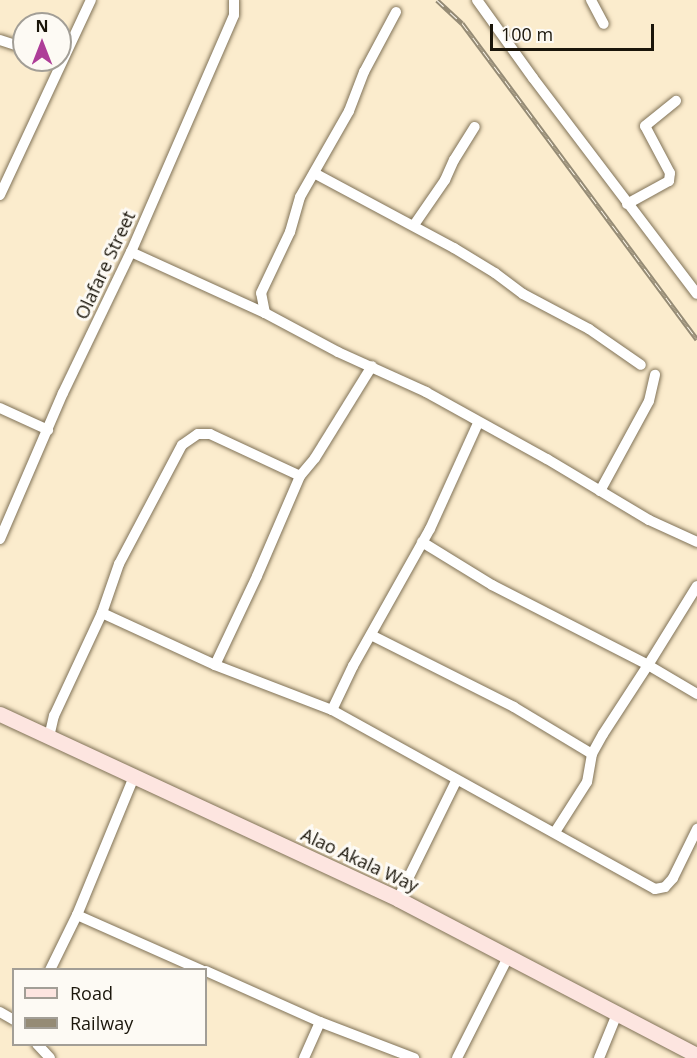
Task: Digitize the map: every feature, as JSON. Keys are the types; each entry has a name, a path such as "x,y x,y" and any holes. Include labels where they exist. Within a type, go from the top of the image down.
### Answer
{"street":[{"path":"72,37 91,0"},
{"path":"477,0 627,204 697,294"},
{"path":"591,0 604,24"},
{"name":"Olafare Street","path":"0,539 131,252 238,2"},
{"path":"265,313 261,294 290,232 300,197 349,111 364,72 396,12"},
{"path":"0,195 55,72"},
{"path":"627,204 669,181 670,173 645,126 676,101"},
{"path":"414,225 445,180 454,160 475,127"},
{"path":"314,173 414,225 495,273 523,294 589,329 642,365"},
{"path":"131,252 265,313 426,392 478,423 547,459 649,520 697,542"},
{"path":"239,301 261,294"},
{"path":"215,665 300,477 315,459 372,366"},
{"path":"600,491 649,401 655,375"},
{"path":"0,408 48,430"},
{"path":"332,711 353,666 373,636 422,542 478,423"},
{"path":"49,737 54,716 102,613 119,564 182,445 198,434 210,434 300,477"},
{"path":"422,542 492,585 648,665 697,694"},
{"path":"555,832 587,782 591,754 697,586"},
{"path":"102,613 215,665 332,711 655,889 665,887 673,878 697,829"},
{"path":"373,636 514,707 591,754"},
{"name":"Alao Akala Way","path":"0,714 398,899 697,1055"},
{"path":"50,968 77,915 134,777"},
{"path":"398,899 456,781"},
{"path":"77,915 199,968"},
{"path":"457,1058 508,957"},
{"path":"207,971 320,1022 414,1058"},
{"path":"599,1058 617,1014"},
{"path":"304,1058 320,1022"},
{"path":"39,1046 50,1058"}],"railway":[{"path":"437,0 462,23 697,339"}]}
